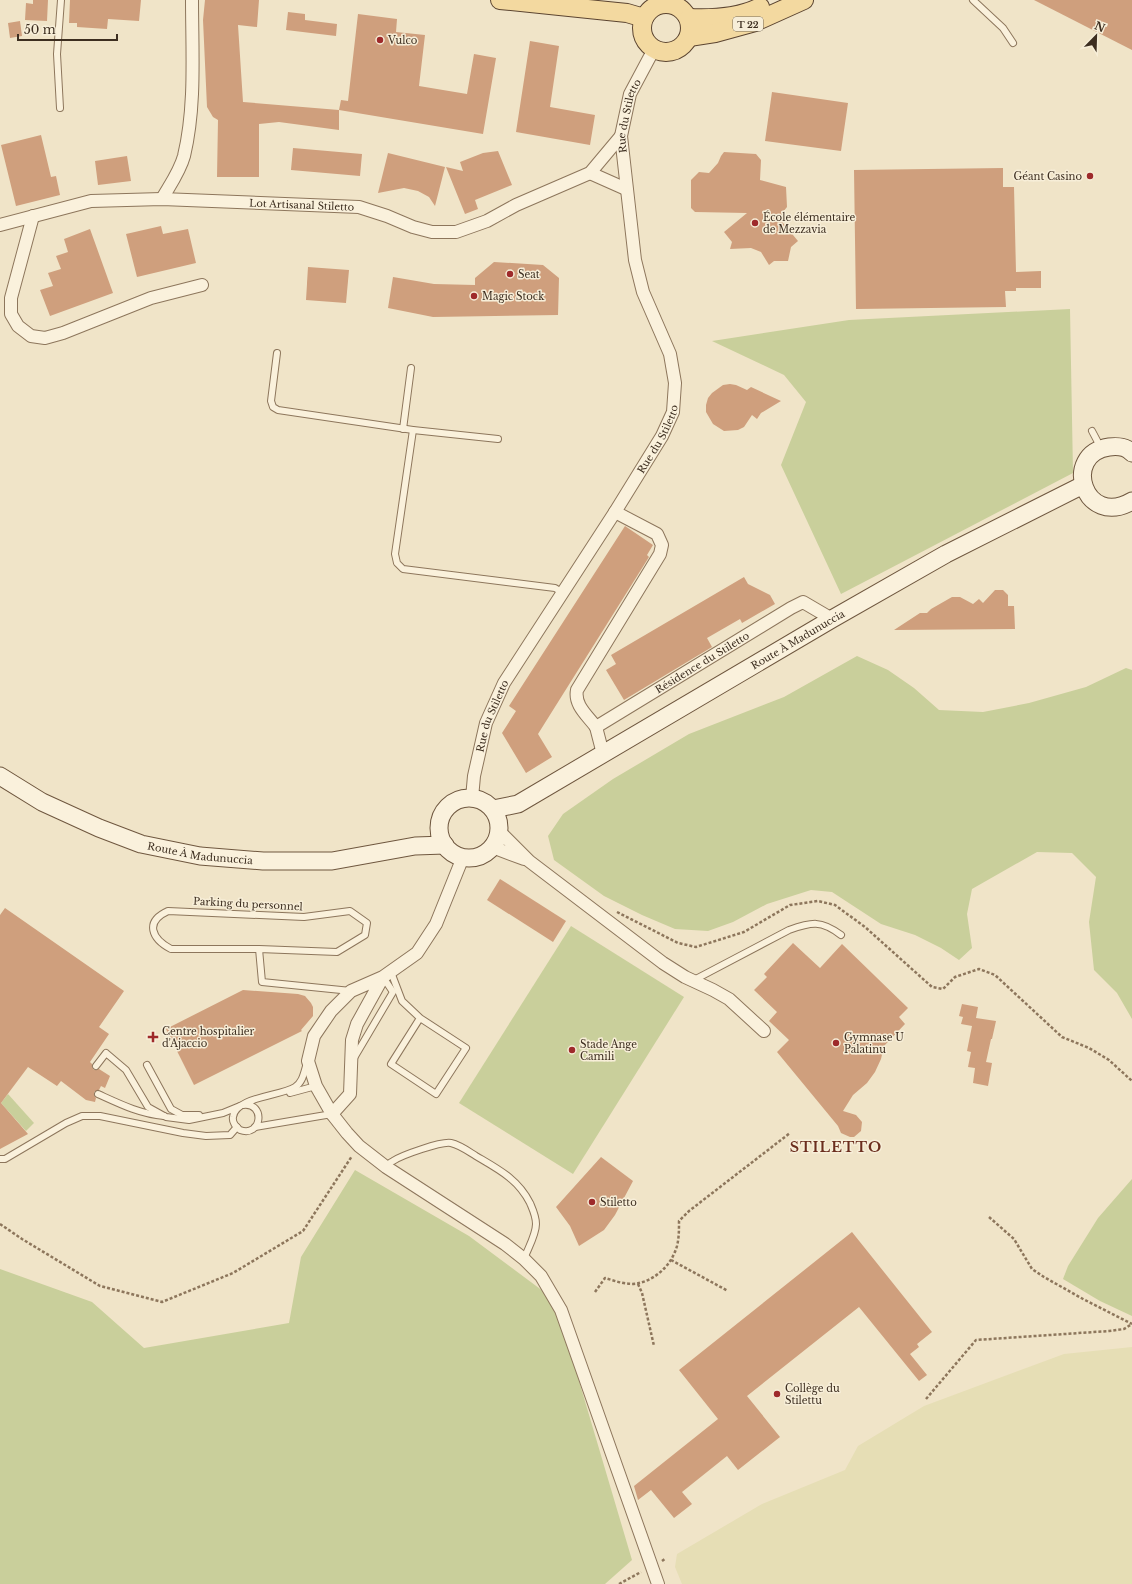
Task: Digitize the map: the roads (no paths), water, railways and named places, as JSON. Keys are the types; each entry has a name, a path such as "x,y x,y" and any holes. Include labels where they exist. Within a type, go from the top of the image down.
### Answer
{"main road":[{"path":"500,0 627,13 644,18"},
{"name":"T 22","path":"689,18 715,19 754,10 774,0"},
{"name":"T 22","path":"689,37 715,33 755,22 804,0"},
{"path":"666,4 678,6 689,18 691,31 689,37 685,44 678,49 670,52 662,52 654,49 644,39 642,25 644,18 648,11 655,6 666,4"},
{"path":"1132,453 1116,446 1101,448 1089,457 1082,470 1083,485 1089,497 1098,505 1111,508 1123,506 1132,501"},
{"name":"Route À Madunuccia","path":"497,821 518,804 832,619 946,554 1083,485"},
{"name":"Route À Madunuccia","path":"0,776 42,802 99,828 141,844 200,856 263,861 332,861 415,846 445,845"},
{"path":"472,798 480,800 497,821 497,839 492,847 479,856 463,857 450,851 441,837 439,828 445,809 453,802 462,799 472,798"},
{"path":"415,846 439,828"}],"street":[{"path":"162,199 180,167 184,156 192,82 192,0"},
{"name":"Rue du Stiletto","path":"472,798 474,776 486,723 504,684 615,512 662,436 673,412 675,383 670,354 643,292 634,260 621,136 630,94 654,49"},
{"path":"621,136 590,173 626,189"},
{"name":"Lot Artisanal Stiletto","path":"0,225 91,201 162,199 359,207 387,216 413,227 432,232 456,232 487,221 516,205 590,173"},
{"path":"33,216 11,298 11,314 18,326 31,336 45,338 63,333 151,298 202,285"},
{"path":"603,754 596,727 575,698 577,690 660,554 662,545 657,534 615,512"},
{"name":"Résidence du Stiletto","path":"596,727 803,602 832,619"},
{"path":"497,821 529,861 663,963 692,981 714,990 729,999 764,1031"},
{"path":"492,847 529,861"},
{"path":"463,857 436,924 417,953 387,975 350,991 331,1012 314,1036 308,1061 316,1086 332,1114 359,1146 386,1167 505,1244 524,1259 541,1276 561,1310 658,1584"},
{"path":"332,1114 350,1094 352,1040 357,1024 387,975"}],"lane":[{"path":"60,108 57,54 61,0"},
{"path":"973,0 1003,28 1013,43"},
{"path":"278,353 271,401 273,407 278,410 402,429 498,439"},
{"path":"402,429 411,368"},
{"path":"414,430 395,554 397,563 403,569 555,588 563,592"},
{"path":"1092,431 1101,448"},
{"name":"Parking du personnel","path":"168,911 304,917 350,911 367,923 365,935 337,952 259,949 171,949 160,943 153,931 154,922 159,915 168,911"},
{"path":"692,981 789,930 805,924 824,924 841,935"},
{"path":"259,949 262,982 350,991"},
{"path":"387,975 402,1001 420,1018 466,1048 436,1094 391,1064 420,1018"},
{"path":"96,1066 106,1053 126,1070 148,1107 166,1117"},
{"path":"98,1094 125,1107 146,1114 190,1120 223,1113 264,1096 294,1088 301,1082 310,1053"},
{"path":"147,1065 171,1109 182,1115 233,1115 243,1105 316,1086"},
{"path":"243,1105 254,1107 258,1114 259,1121 255,1127"},
{"path":"233,1115 234,1124 246,1131 255,1127 332,1114"},
{"path":"0,1159 5,1159 66,1123 82,1116 100,1116 206,1136 230,1135 237,1127"},
{"path":"386,1167 393,1161 408,1154 443,1143 451,1143 458,1146 492,1165 515,1181 525,1194 534,1212 536,1225 524,1259"}],"place":[{"name":"Vulco","path":"380,40"},
{"name":"Géant Casino","path":"1090,176"},
{"name":"École élémentaire de Mezzavia","path":"755,223"},
{"name":"Seat","path":"510,274"},
{"name":"Magic Stock","path":"474,296"},
{"name":"Centre hospitalier d'Ajaccio","path":"153,1037"},
{"name":"Gymnase U Palatinu","path":"836,1043"},
{"name":"Stade Ange Camili","path":"572,1050"},
{"name":"Stiletto","path":"592,1202"},
{"name":"Collège du Stilettu","path":"777,1394"}],"district":[{"name":"STILETTO","path":"836,1147"}]}
